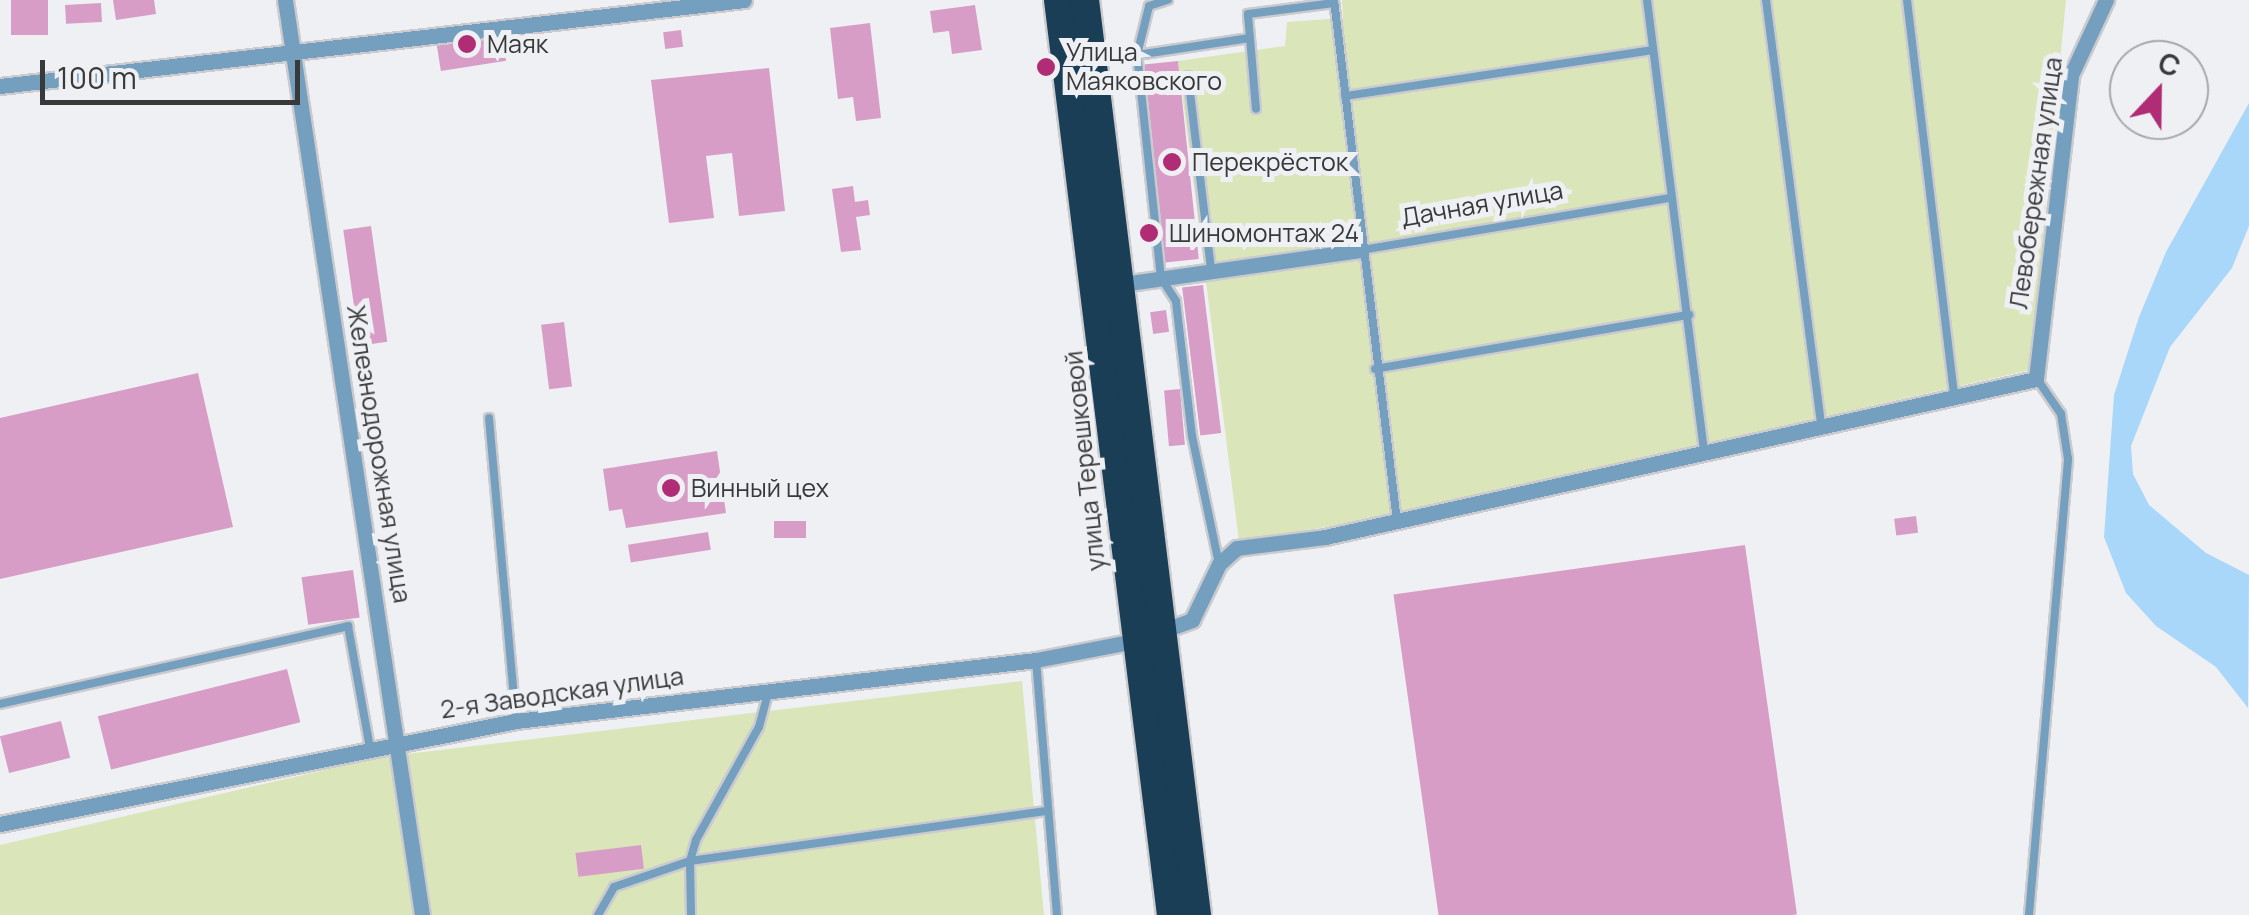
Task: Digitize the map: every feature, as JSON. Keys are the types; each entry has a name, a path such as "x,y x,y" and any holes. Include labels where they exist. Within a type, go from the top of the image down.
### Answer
{"highway":[{"name":"улица Терешковой","path":"1058,0 1149,638 1196,915"},
{"name":"улица Терешковой","path":"1085,0 1122,284 1171,915"}],"street":[{"name":"Железнодорожная улица","path":"286,0 422,915"},
{"path":"605,0 607,18"},
{"path":"0,86 292,47 607,18 744,0"},
{"name":"Левобережная улица","path":"2036,378 2071,75 2106,0"},
{"name":"Дачная улица","path":"1122,284 1362,250"},
{"path":"1149,638 1192,620 1219,564 1237,548 1396,521 2036,378"},
{"name":"2-я Заводская улица","path":"0,824 516,721 1036,660 1149,638"}],"lane":[{"path":"1168,0 1149,6 1136,55 1161,278 1176,302 1192,436 1219,564"},
{"path":"1245,0 1256,109"},
{"path":"1647,0 1704,454"},
{"path":"1766,0 1821,426"},
{"path":"1907,0 1954,397"},
{"path":"1248,14 1334,1 1396,521"},
{"path":"1136,55 1250,38"},
{"path":"1345,96 1652,50"},
{"path":"1188,76 1212,271"},
{"name":"Дачная улица","path":"1362,250 1671,198"},
{"path":"1375,368 1689,315"},
{"path":"2029,915 2068,459 2061,414 2036,378"},
{"path":"489,418 516,721"},
{"path":"0,704 348,626 370,748"},
{"path":"1036,660 1057,915"},
{"path":"690,915 690,861 759,727 769,691"},
{"path":"598,915 614,887 690,861 1046,811"}],"green space":[{"path":"1342,0 2066,0 2030,370 1357,522 1239,541 1178,61 1285,46 1287,22 1343,18"},
{"path":"1022,681 1044,915 0,915 0,845 381,757"}],"water":[{"path":"2249,103 2249,226 2232,268 2170,347 2131,446 2133,474 2149,505 2206,553 2249,575 2248,708 2216,667 2156,626 2126,593 2104,537 2114,395 2139,317 2166,252"}],"building":[{"path":"11,0 48,0 48,35 11,35"},
{"path":"113,0 154,0 156,14 116,20"},
{"path":"101,3 102,22 66,24 65,5"},
{"path":"975,5 982,50 952,54 949,31 933,33 930,11"},
{"path":"870,23 881,118 856,121 853,97 838,99 830,28"},
{"path":"681,30 683,47 665,49 663,32"},
{"path":"502,35 506,61 441,71 437,45"},
{"name":"Перекрёсток","path":"1178,61 1199,259 1165,262 1144,65"},
{"path":"769,68 785,211 739,216 732,153 706,156 714,218 669,223 651,80"},
{"path":"853,186 855,202 868,200 870,215 856,217 861,250 841,252 832,189"},
{"path":"371,226 387,342 360,346 343,230"},
{"path":"1203,285 1221,433 1200,435 1182,288"},
{"path":"1166,310 1169,332 1153,334 1150,312"},
{"path":"564,322 572,387 549,389 541,325"},
{"path":"198,373 233,527 0,579 0,418"},
{"path":"1180,389 1185,445 1169,446 1164,390"},
{"name":"Винный цех","path":"717,451 726,513 626,528 622,509 609,511 603,469"},
{"path":"1916,516 1918,533 1896,536 1894,519"},
{"path":"774,521 806,521 806,538 774,538"},
{"path":"708,532 711,550 631,562 628,545"},
{"path":"1745,545 1797,914 1439,915 1393,594"},
{"path":"353,570 360,618 308,625 302,577"},
{"path":"287,669 300,722 111,770 98,716"},
{"path":"61,721 70,758 9,773 0,736"},
{"path":"641,845 644,869 578,877 575,853"}],"place":[{"name":"Маяк","path":"467,44"},
{"name":"Улица Маяковского","path":"1046,67"},
{"name":"Перекрёсток","path":"1172,162"},
{"name":"Шиномонтаж 24","path":"1149,233"},
{"name":"Винный цех","path":"671,488"}]}
